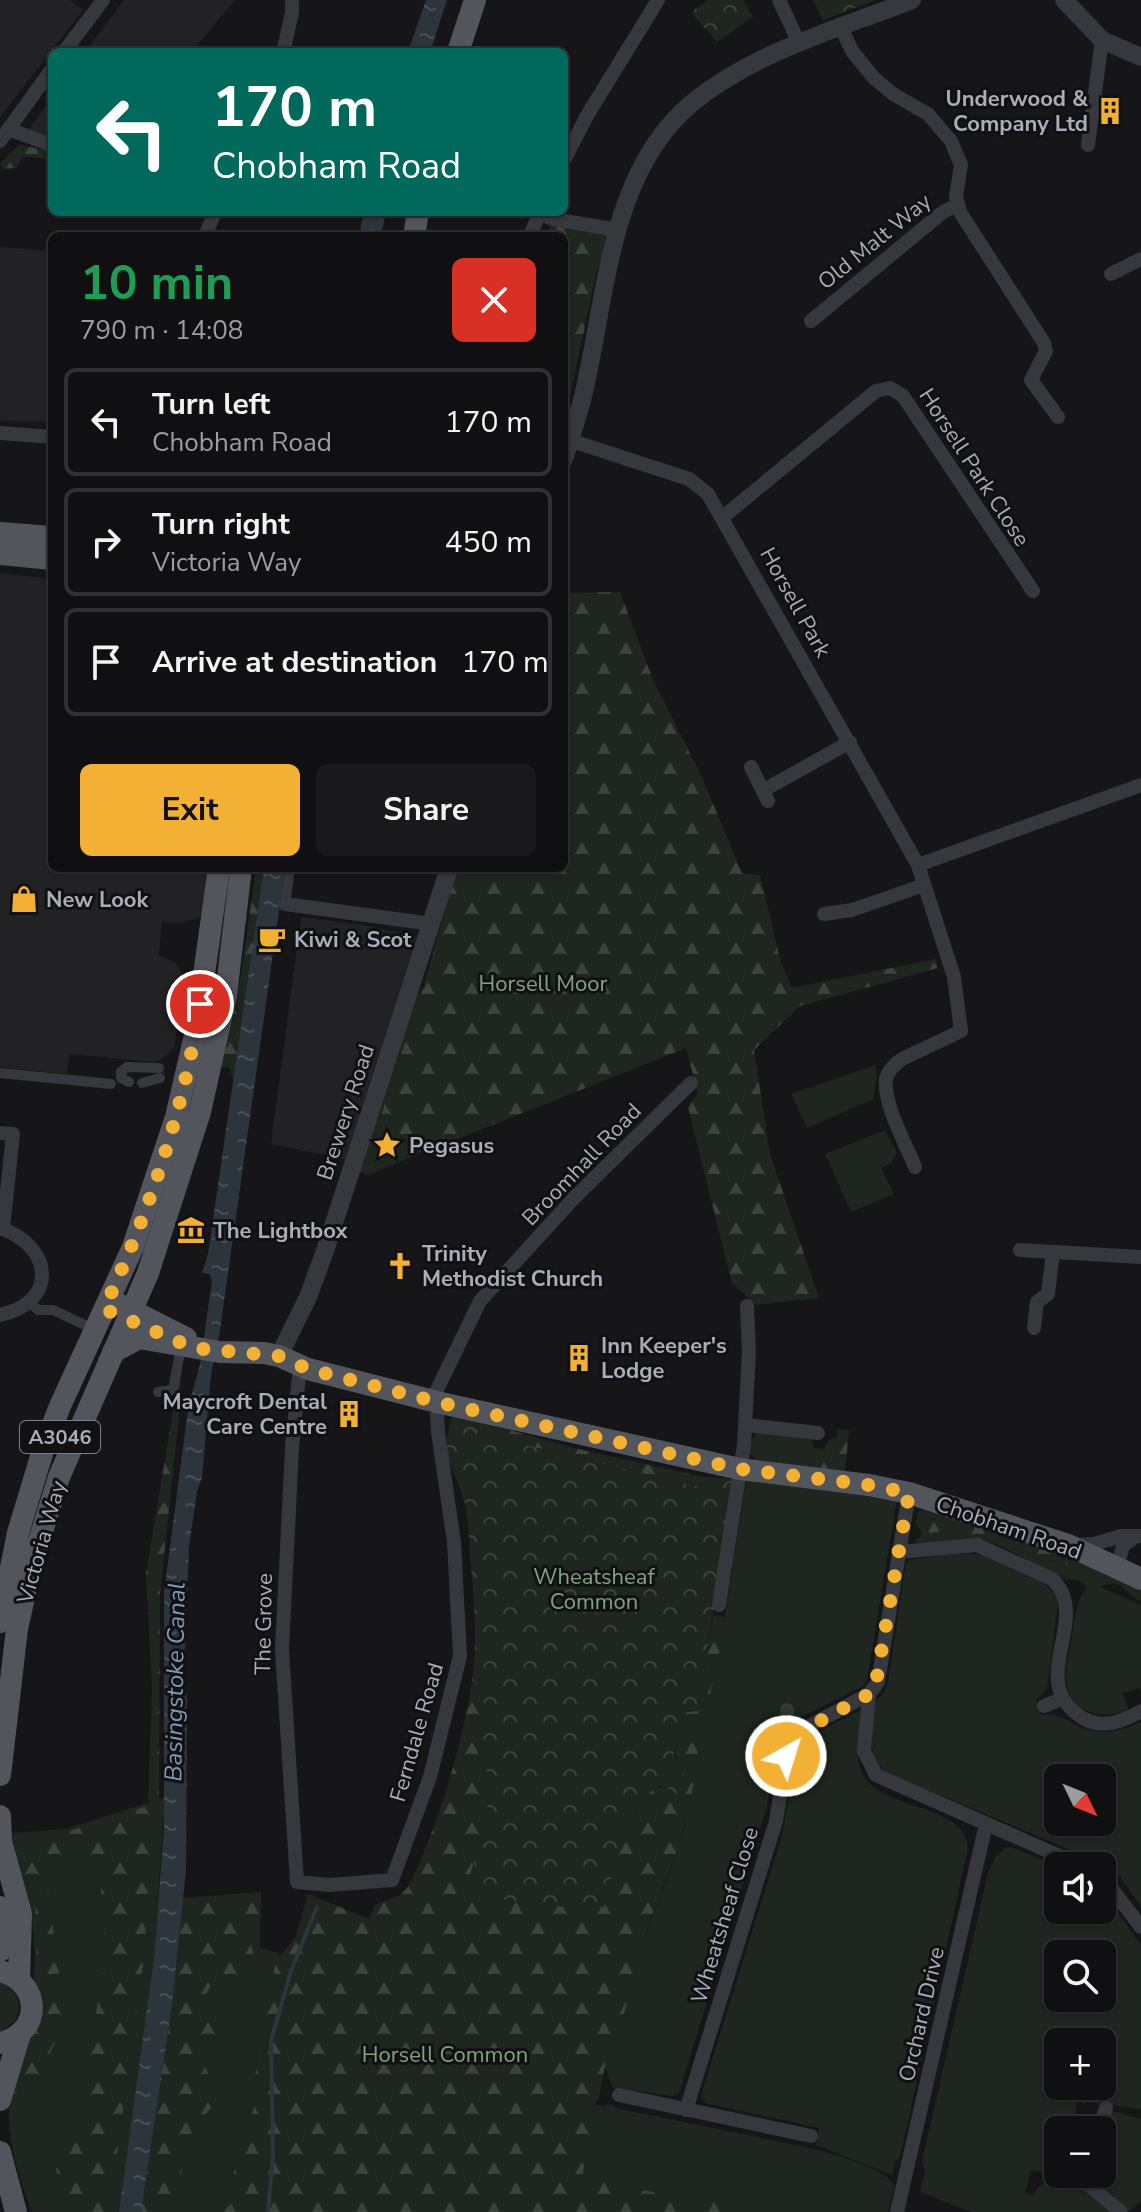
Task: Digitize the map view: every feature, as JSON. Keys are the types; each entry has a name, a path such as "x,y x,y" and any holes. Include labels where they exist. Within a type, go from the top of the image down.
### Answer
{"main road":[{"path":"459,48 475,0"},
{"path":"0,533 48,537"},
{"path":"0,554 48,559"},
{"name":"Victoria Way","path":"0,1775 17,1629 30,1570 59,1477 113,1352 133,1247 185,1084 218,872"},
{"name":"Victoria Way","path":"0,1622 11,1561 25,1535 73,1404 119,1314 148,1273 200,1112 226,995 241,872"},
{"path":"148,1273 146,1297 159,1324"},
{"name":"Chobham Road","path":"119,1314 159,1324 188,1346"},
{"name":"Chobham Road","path":"119,1314 188,1346"},
{"name":"Chobham Road","path":"113,1352 139,1338 279,1356 300,1366 436,1401 740,1469 909,1493 1068,1545 1141,1579"},
{"path":"0,1816 1,1841 21,1914 9,1975 30,1996 32,2006 27,2026 10,2038 0,2100"},
{"path":"0,1951 4,1943 5,1923 1,1914"},
{"path":"0,2152 4,2183 16,2212"}],"street":[{"path":"67,48 103,0"},
{"path":"284,48 292,0"},
{"path":"568,152 658,0"},
{"path":"779,0 799,43"},
{"path":"568,447 582,401 618,230 647,160 680,115 726,79 799,43 912,0"},
{"path":"1064,0 1102,40 1141,57"},
{"name":"Old Malt Way","path":"841,27 858,59 874,78 893,94 928,114 951,141 961,165 957,205 1044,343 1046,351 1031,380 1058,417"},
{"path":"1088,145 1102,40"},
{"path":"48,74 4,135 48,144"},
{"name":"Old Malt Way","path":"813,313 943,212 957,205"},
{"path":"546,216 618,230"},
{"path":"1121,276 1141,259"},
{"name":"Horsell Park Close","path":"723,517 876,391 890,388 903,396 1033,591"},
{"path":"0,433 48,437"},
{"name":"Horsell Park","path":"568,450 692,480 706,490 918,865 954,977 961,1031 902,1059 888,1073 888,1100 915,1167"},
{"path":"751,775 766,796 850,742"},
{"path":"918,865 1141,785"},
{"path":"289,872 285,904 432,924"},
{"name":"Brewery Road","path":"279,1356 308,1297 325,1251 448,872"},
{"path":"841,930 831,914 924,885"},
{"path":"129,1082 121,1078 121,1072 127,1067 153,1076"},
{"path":"0,1073 111,1084"},
{"name":"Broomhall Road","path":"436,1401 480,1301 574,1198 691,1083"},
{"path":"0,1133 13,1134 2,1229 28,1244 40,1265 41,1284 30,1303 18,1311 0,1315"},
{"path":"1020,1250 1141,1257"},
{"path":"1034,1328 1031,1302 1048,1294 1053,1252"},
{"path":"30,1303 38,1310 53,1310 85,1325"},
{"path":"719,1605 746,1425 747,1306"},
{"path":"158,1392 173,1390 188,1346"},
{"name":"The Grove","path":"297,1882 282,1650 292,1448 300,1366"},
{"name":"Ferndale Road","path":"297,1882 329,1885 392,1880 430,1777 460,1656 454,1542 436,1401"},
{"path":"746,1425 818,1433"},
{"path":"787,1710 788,1727 793,1737 869,1694 878,1682 909,1493"},
{"path":"1068,1545 1138,1536"},
{"path":"1117,1567 1123,1546 1138,1536"},
{"path":"898,1552 977,1545 1052,1579 1060,1587 1067,1604 1057,1681 1062,1699 1077,1714 1101,1724 1126,1720 1141,1711"},
{"path":"869,1694 863,1745 868,1763 876,1775 1050,1852"},
{"path":"1044,1706 1062,1699"},
{"name":"Wheatsheaf Close","path":"686,2110 776,1821 788,1746 793,1737"},
{"name":"Orchard Drive","path":"897,2212 986,1824"},
{"path":"1116,1894 1141,1927"},
{"path":"619,2095 811,2136"},
{"path":"1103,2116 1106,2108"},
{"path":"1096,2188 1121,2212"}],"shaded area":[{"path":"0,0 70,0 83,10 54,48 48,48 48,55 0,117"},
{"path":"124,0 235,0 194,48 88,48"},
{"path":"48,103 48,136 29,129"},
{"path":"0,247 48,251 48,422 0,421"},
{"path":"0,573 48,579 48,872 211,872 204,912 200,917 183,923 162,922 159,956 175,962 187,988 181,998 174,1047 161,1060 153,1062 70,1054 67,1074 0,1067"},
{"path":"301,917 417,936 345,1159 271,1144"}],"green space":[{"path":"708,0 743,0 753,17 717,42 691,12"},
{"path":"813,0 876,0 823,20"},
{"path":"19,145 48,150 48,159 23,157 16,168 2,169 0,163"},
{"path":"551,224 609,235 596,274 568,406 568,232 548,232"},
{"name":"Horsell Moor","path":"620,592 653,680 701,775 742,873 760,875 781,963 792,988 936,959 938,968 800,1006 754,1050 770,1154 819,1298 756,1305 732,1283 688,1107 698,1093 686,1048 399,1162 389,1137 378,1125 424,985 456,872 568,872 568,593"},
{"path":"255,872 263,872 234,1083 229,1067 221,1067 241,975"},
{"path":"424,985 378,1125 389,1137 399,1162 368,1175 356,1172 414,1002"},
{"path":"875,1065 874,1099 807,1128 791,1094"},
{"path":"885,1130 897,1153 891,1163 881,1168 894,1194 851,1212 825,1154"},
{"path":"182,1357 179,1416 160,1593 159,1799 148,1802 152,1689 146,1573"},
{"name":"Wheatsheaf Common","path":"453,1415 478,1421 475,1431 492,1437 699,1487 703,1486 704,1477 733,1479 698,1711 689,1710 681,1718 674,1754 675,1759 685,1764 679,1800 667,1787 660,1786 650,1792 647,1805 626,1817 604,1907 541,1906 466,1890 485,1821 489,1779 478,1755 484,1705 479,1687 472,1680 475,1619 467,1514 447,1453"},
{"path":"478,1421 578,1449 704,1477 703,1486 474,1432"},
{"path":"837,1429 849,1430 845,1473 757,1461 750,1454 794,1454 797,1460 823,1463 826,1447 829,1440 837,1437"},
{"path":"759,1432 811,1439 814,1448 825,1449 823,1463 797,1460 793,1454 750,1454 750,1441"},
{"path":"746,1481 897,1499 867,1680 863,1686 791,1722 780,1721 767,1806 679,2093 673,2096 613,2088 605,2066 617,2040 639,1955 673,1864 686,1818 704,1718 715,1681"},
{"path":"923,1509 957,1519 957,1522 927,1519 929,1533 974,1534 1071,1567 1083,1573 1094,1585 1098,1569 1141,1590 1141,1601 1119,1585 1100,1587 1141,1605 1141,1691 1139,1688 1122,1693 1127,1710 1109,1714 1091,1712 1076,1703 1070,1695 1067,1666 1075,1616 1087,1587 1079,1580 1064,1579 981,1539 918,1544 913,1541 922,1532 915,1524 918,1512"},
{"path":"926,1519 956,1522 957,1519 1057,1550 1098,1569 1094,1585 1083,1573 1071,1567 975,1534 929,1533"},
{"path":"957,1553 984,1555 1044,1583 1057,1597 1047,1689 1036,1700 1041,1715 1056,1716 1086,1729 1102,1732 1126,1728 1141,1721 1141,1906 1116,1874 1116,1852 1075,1852 888,1773 880,1766 872,1741 874,1703 884,1693 888,1681 906,1563"},
{"name":"Wheatsheaf Common","path":"713,1615 725,1617 691,1797 677,1851 645,1935 616,2045 605,2066 599,2097 594,2104 583,2173 588,2179 606,2182 606,2185 743,2205 741,2212 218,2212 221,2202 230,2207 236,2152 254,2108 257,2047 276,1962 296,1936 308,1894 369,1919 375,1905 399,1896 408,1887 448,1786 472,1680 479,1687 484,1705 478,1755 488,1775 489,1793 482,1836 466,1890 541,1906 623,1827 626,1817 654,1788 667,1787 680,1799 677,1732 685,1712 698,1711"},
{"path":"860,1710 859,1761 864,1777 874,1788 889,1796 953,1823 964,1833 968,1848 900,2158 895,2161 892,2175 816,2145 819,2128 705,2103 701,2095 782,1836 798,1748 809,1737"},
{"path":"165,1797 154,1957 119,2212 32,2212 15,2159 9,2119 11,2090 31,1999 35,1964 30,1907 11,1833 66,1829"},
{"path":"153,1804 144,1957 109,2212 65,2212 56,2169 89,2117 90,2090 82,2048 94,2023 108,1950 103,1928 99,1854 59,1859 46,1876 66,2022 44,2064 29,2108 12,2102 31,2040 43,2018 46,2001 37,1979 35,1909 15,1838 57,1835"},
{"path":"1007,1847 1044,1861 1044,1924 1116,1924 1116,1910 1141,1945 1141,2109 1102,2106 1094,2102 1082,2104 1083,2100 1116,2100 1116,2028 1044,2028 1044,2100 1075,2100 1077,2104 1075,2116 1044,2116 1044,2172 1031,2170 1025,2192 1033,2195 1044,2184 1044,2188 1085,2188 1114,2212 972,2212 920,2192 925,2173 922,2161 988,1873 995,1857"},
{"path":"261,1892 260,1948 250,1941 256,1964 239,1980 214,1979 202,2003 222,2038 201,2058 212,2081 211,2108 193,2128 171,2212 141,2212 172,2006 182,1898"},
{"path":"249,1940 260,1948 282,1954 276,1962 257,2047 254,2108 236,2152 231,2209 222,2202 218,2212 171,2212 193,2128 211,2107 212,2081 201,2058 202,2003 214,1978 239,1980"},
{"path":"0,1982 15,1993 19,2008 15,2021 0,2032"},
{"path":"609,2103 616,2108 819,2150 860,2163 881,2173 895,2185 888,2212 741,2212 742,2205 605,2185 605,2182 588,2179 582,2173 594,2105"},
{"path":"1109,2112 1141,2119 1141,2201 1129,2211 1105,2188 1116,2188 1116,2116 1108,2116"}],"water":[{"path":"426,0 447,0 431,48 409,48"},
{"path":"363,216 385,216 382,232 360,232"},
{"name":"Basingstoke Canal","path":"263,872 284,872 220,1330 211,1375 202,1478 197,1491 189,1547 185,1648 182,1657 187,1700 186,1870 172,2006 141,2212 119,2212 154,1957 164,1828 164,1593 188,1409 200,1364 212,1281 210,1274 202,1273 208,1254"}],"waterway":[{"path":"268,2212 273,2156 271,2041 291,1971 317,1907"}],"place":[{"name":"Underwood & Company Ltd","path":"1110,111"},
{"name":"New Look","path":"24,899"},
{"name":"Kiwi & Scot","path":"272,939"},
{"name":"Pegasus","path":"387,1145"},
{"name":"The Lightbox","path":"191,1230"},
{"name":"Trinity Methodist Church","path":"400,1266"},
{"name":"Inn Keeper's Lodge","path":"579,1358"},
{"name":"Maycroft Dental Care Centre","path":"349,1414"}],"route":[{"path":"200,1004 185,1084 171,1132 133,1247 104,1309 193,1348 279,1356 308,1369 441,1403 740,1469 909,1493 878,1682 869,1694 795,1735 790,1740 786,1756"}],"park label":[{"name":"Horsell Common","path":"445,2054"}]}
